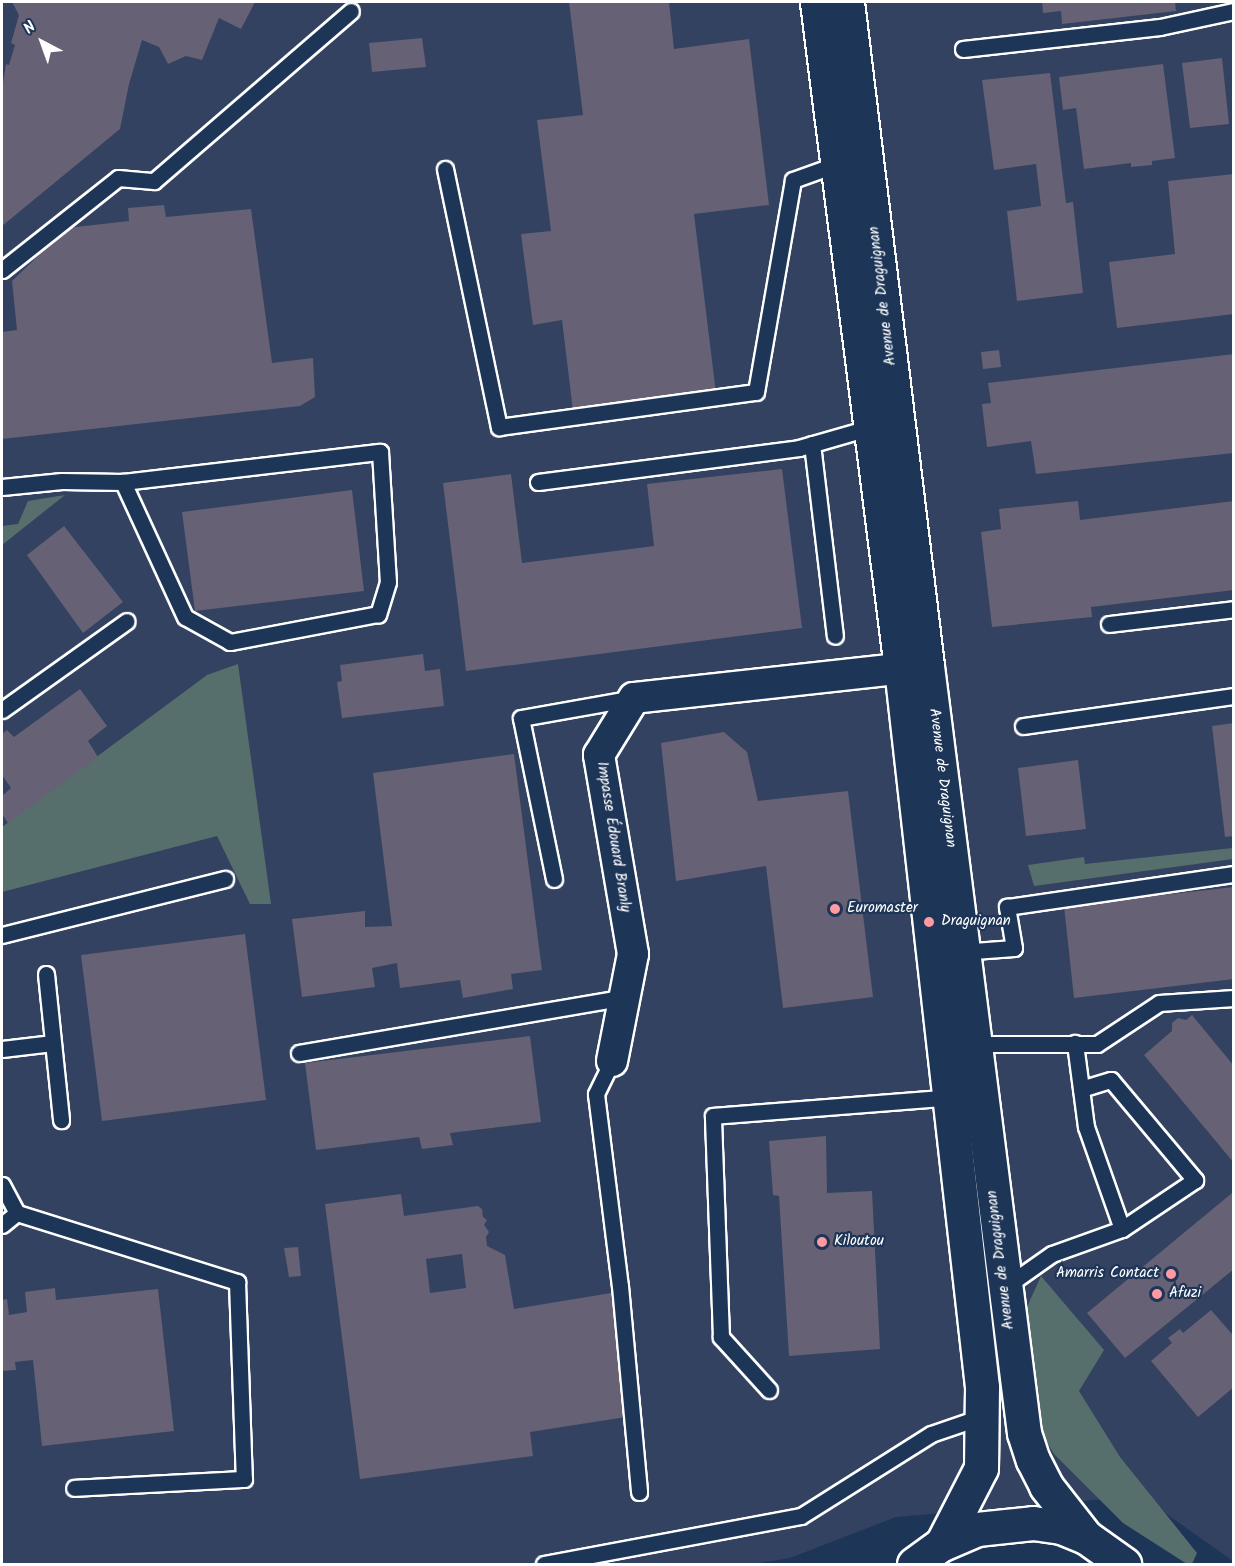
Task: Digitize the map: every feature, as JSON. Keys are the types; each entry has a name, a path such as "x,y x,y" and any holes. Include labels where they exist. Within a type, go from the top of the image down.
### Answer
{"main road":[{"name":"Avenue de Draguignan","path":"817,2 852,159"},
{"name":"Avenue de Draguignan","path":"847,2 852,159 959,1045 949,1098 982,1387 981,1468 942,1544"},
{"name":"Avenue de Draguignan","path":"959,1045 983,1095 1024,1432 1033,1460 1046,1486 1086,1537"},
{"path":"914,1564 942,1544 977,1529 1033,1523 1061,1527 1086,1537 1124,1564"}],"street":[{"path":"634,698 914,667"},
{"name":"Impasse Édouard Branly","path":"612,1061 633,954 600,755 634,698"}],"lane":[{"path":"2,270 118,178 154,181 351,11"},
{"path":"963,49 1160,27 1233,11"},
{"path":"445,169 499,427 756,392 793,180 852,159"},
{"path":"538,482 812,444 884,423"},
{"path":"812,444 835,636"},
{"path":"2,487 62,481 123,482 380,452 388,582 378,614 230,642 185,617 123,482"},
{"path":"1109,624 1233,609"},
{"path":"2,710 128,621"},
{"path":"1023,726 1233,696"},
{"path":"554,879 522,718 634,698"},
{"path":"949,953 1014,948 1007,908 1233,874"},
{"path":"2,935 225,879"},
{"path":"46,974 61,1120"},
{"path":"299,1053 625,997"},
{"path":"959,1045 1097,1044 1159,1003 1233,998"},
{"path":"2,1049 53,1043"},
{"path":"1075,1043 1086,1127 1122,1229"},
{"path":"612,1061 596,1094 620,1286 639,1492"},
{"path":"1005,1287 1052,1254 1122,1229 1195,1180 1112,1080 1081,1089"},
{"path":"769,1390 721,1336 713,1116 983,1095"},
{"path":"2,1185 17,1213 237,1282 244,1479 74,1488"},
{"path":"2,1225 17,1213"},
{"path":"544,1564 801,1516 931,1434 981,1417"}],"shaded area":[{"path":"2,2 1233,2 1233,1561 1141,1496 896,1517 790,1558 753,1564 2,1564"}],"green space":[{"path":"65,495 2,545 2,526 18,524 28,501"},
{"path":"238,664 271,904 250,904 217,836 2,892 2,827 207,675"},
{"path":"1233,848 1233,859 1034,886 1028,865 1084,857 1085,864"},
{"path":"1041,1276 1104,1350 1079,1391 1120,1457 1197,1553 1192,1564 1187,1564 1123,1523 1054,1454 1040,1431 1031,1377 1027,1307"}],"building":[{"path":"12,2 255,2 241,29 219,18 202,60 186,56 168,64 159,47 142,40 129,84 120,129 2,226 2,89 6,64 9,65 15,45 11,43 19,15"},
{"path":"569,2 669,2 674,49 749,39 769,205 694,214 716,393 573,411 562,320 533,325 521,234 551,231 537,120 583,115"},
{"path":"1042,2 1175,2 1176,11 1062,24 1061,11 1043,13"},
{"path":"422,38 426,67 372,72 369,43"},
{"path":"1222,58 1229,124 1190,128 1182,63"},
{"path":"1163,64 1175,158 1152,161 1152,165 1131,167 1131,163 1084,169 1076,108 1063,110 1059,77"},
{"path":"1050,73 1066,203 1073,202 1083,293 1017,301 1007,211 1041,206 1036,164 994,170 982,80"},
{"path":"1234,174 1234,314 1117,328 1109,262 1175,254 1168,181"},
{"path":"164,205 166,217 251,209 272,363 313,358 315,397 300,406 2,439 2,332 17,330 12,281 67,228 129,221 128,208"},
{"path":"999,350 1001,367 983,369 981,352"},
{"path":"1234,354 1234,453 1036,474 1031,441 987,447 982,404 991,403 988,383"},
{"path":"782,469 802,628 466,671 443,483 511,474 522,563 654,546 647,484"},
{"path":"352,490 364,591 195,611 182,512"},
{"path":"1078,501 1080,520 1234,501 1234,590 1091,607 1092,617 992,627 981,532 1001,529 999,509"},
{"path":"64,526 123,602 83,633 27,555"},
{"path":"423,654 425,671 440,669 444,706 342,718 337,682 342,681 340,665"},
{"path":"80,689 107,726 88,741 98,757 8,823 2,814 2,796 11,788 2,775 2,734 7,730 14,737"},
{"path":"1234,723 1234,836 1225,837 1212,726"},
{"path":"724,732 747,752 758,801 848,791 873,997 783,1008 766,866 676,881 661,743"},
{"path":"514,754 542,970 511,974 513,989 463,998 460,980 400,988 397,963 372,968 375,987 302,997 292,919 365,911 365,927 392,926 373,773"},
{"path":"1078,760 1086,829 1026,836 1018,768"},
{"path":"1234,887 1234,979 1074,998 1064,906"},
{"path":"245,934 266,1100 102,1121 81,955"},
{"path":"1192,1015 1234,1066 1234,1163 1144,1055 1172,1031 1172,1023 1178,1018 1186,1020"},
{"path":"530,1036 541,1122 450,1133 453,1145 422,1149 419,1137 316,1150 305,1063"},
{"path":"826,1136 827,1193 872,1191 880,1349 789,1356 779,1196 773,1195 769,1141"},
{"name":"Afuzi","path":"1232,1193 1234,1269 1125,1358 1087,1313"},
{"path":"401,1194 404,1216 478,1206 487,1220 484,1225 489,1232 486,1237 487,1246 505,1255 514,1309 611,1293 626,1417 530,1432 533,1456 360,1479 325,1204","holes":["462,1254 466,1288 430,1293 426,1259"]},
{"path":"298,1247 301,1276 289,1277 284,1248"},
{"path":"55,1288 56,1300 158,1289 174,1431 42,1446 33,1360 15,1362 16,1370 2,1371 2,1300 7,1299 9,1315 27,1312 25,1292"},
{"path":"1211,1310 1232,1334 1234,1332 1234,1387 1198,1417 1151,1361 1172,1343 1168,1338 1180,1329 1183,1333"}],"place":[{"name":"Euromaster","path":"835,909"},
{"name":"Draguignan","path":"929,922"},
{"name":"Kiloutou","path":"822,1242"},
{"name":"Amarris Contact","path":"1171,1274"},
{"name":"Afuzi","path":"1157,1294"}]}
